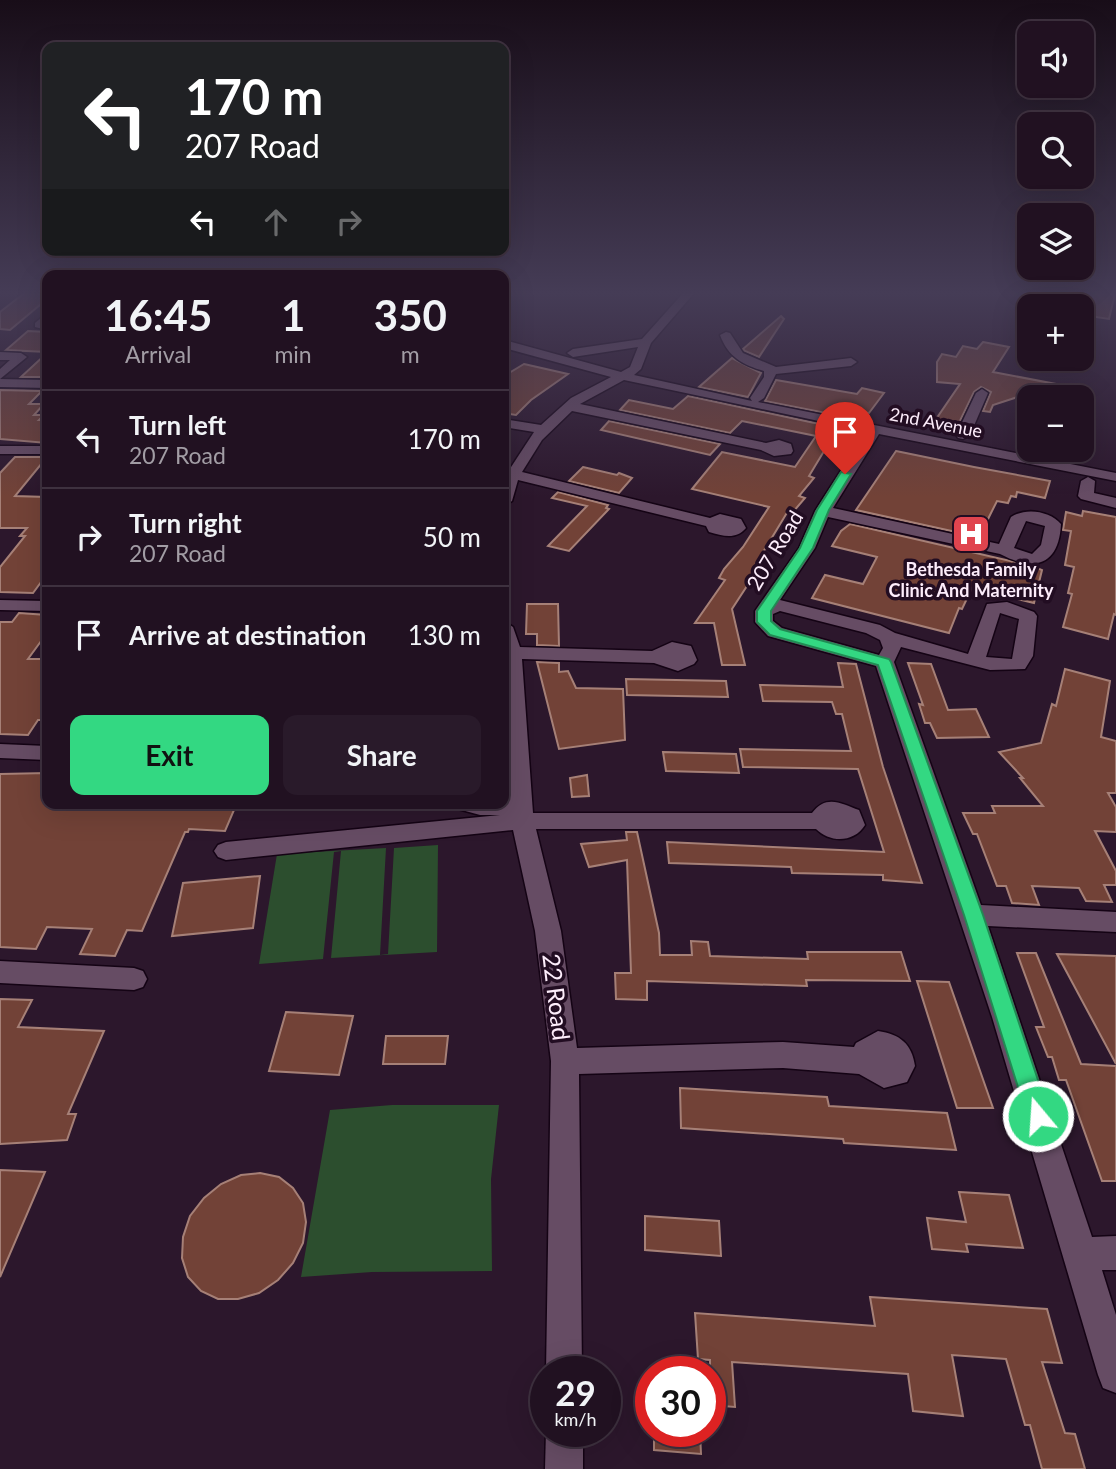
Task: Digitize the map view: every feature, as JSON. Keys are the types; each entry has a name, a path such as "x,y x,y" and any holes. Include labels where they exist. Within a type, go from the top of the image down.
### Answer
{"street":[{"path":"0,375 19,360"},
{"name":"2nd Avenue","path":"571,360 871,434 1116,477"},
{"name":"2nd Avenue","path":"591,360 629,373 1017,446"},
{"path":"509,486 530,446 569,406 629,373 636,360"},
{"path":"743,360 775,370"},
{"path":"757,398 770,377 770,371 850,362"},
{"path":"0,383 42,384"},
{"path":"963,435 982,393"},
{"path":"569,406 766,447"},
{"path":"509,424 545,430"},
{"path":"871,434 1116,486"},
{"name":"207 Road","path":"871,434 823,510 807,548 764,611 778,605 873,629 886,650"},
{"path":"0,450 42,450"},
{"path":"1094,462 1116,466"},
{"path":"514,474 712,523"},
{"path":"1088,481 1086,496 1116,503"},
{"path":"823,510 1006,550"},
{"path":"0,605 42,606"},
{"path":"509,640 660,657"},
{"path":"976,659 886,650 1082,1254 1116,1375"},
{"name":"22 Road","path":"509,682 510,725 522,813 548,931 565,1061 564,1356"},
{"path":"0,751 42,753"},
{"path":"494,809 522,813 822,821"},
{"path":"226,851 522,813"},
{"path":"974,915 1116,922"},
{"path":"0,972 134,979"},
{"path":"565,1061 783,1055 867,1061"},
{"path":"1082,1254 1116,1253"},
{"path":"564,1447 564,1469 572,1469"}],"green space":[{"path":"438,845 437,952 331,958 341,851 334,852 323,959 259,964 277,854 386,848 380,955 388,954 394,848"},
{"path":"392,1105 499,1105 491,1179 492,1271 372,1272 301,1277 330,1110"}],"building":[{"path":"40,360 42,360 42,377 21,377"},
{"path":"730,360 761,373 748,397 699,387"},
{"path":"939,360 1001,360 993,372 1062,385 1017,385 1017,397 993,405 990,412 983,411 991,392 981,387 974,392 956,429 932,425 960,384 937,382"},
{"path":"524,364 568,374 531,400 516,415 509,414 509,373"},
{"path":"776,380 857,394 862,388 884,393 869,413 852,410 846,417 765,401"},
{"path":"0,390 42,391 29,404 42,404 34,415 42,415 39,420 42,420 42,443 0,439"},
{"path":"688,396 838,428 809,476 814,478 799,496 805,498 793,512 788,511 759,559 764,560 732,609 745,665 722,665 714,623 695,623 725,580 719,578 724,569 743,547 769,507 692,489 722,452 795,467 816,436 742,421 730,433 620,410 629,400 673,409"},
{"path":"609,421 720,444 710,455 601,430"},
{"path":"896,451 1050,481 1045,498 1017,492 1016,497 1011,496 1008,503 997,501 979,537 856,510"},
{"path":"15,457 42,457 42,463 15,496 42,497 42,581 33,593 0,592 0,567 25,536 20,536 27,528 0,528 0,473"},
{"path":"583,467 632,478 619,493 569,481"},
{"path":"558,492 608,505 606,508 609,509 569,551 548,546 587,506 552,498"},
{"path":"1083,511 1116,517 1116,615 1114,614 1108,639 1063,627 1072,594 1068,593 1074,567 1065,565 1071,531 1063,530 1066,512 1082,516"},
{"path":"850,524 1042,570 1034,603 972,588 962,609 959,608 949,633 812,598 825,575 863,584 877,557 832,546 841,531"},
{"path":"527,604 558,604 559,646 537,645 537,634 526,634"},
{"path":"19,613 42,615 42,640 28,659 42,659 42,720 38,720 28,735 0,734 0,622 12,622"},
{"path":"537,662 559,663 559,672 568,671 576,688 623,689 625,740 559,749"},
{"path":"838,663 856,664 883,767 922,883 883,880 883,875 792,873 791,867 669,863 667,842 884,852 858,769 743,767 740,749 851,751 842,714 836,714 832,702 763,701 760,685 843,687"},
{"path":"908,663 931,664 948,710 976,709 989,737 937,738 930,723 925,723 919,704 923,705"},
{"path":"1065,669 1110,681 1101,737 1116,741 1116,793 1108,793 1116,807 1116,832 1095,831 1116,871 1116,885 1104,885 1112,902 1086,901 1079,888 1032,886 1039,905 1012,903 1006,886 997,886 977,834 973,834 963,813 995,813 992,806 1043,806 1020,778 1023,778 999,752 1041,743 1052,704 1056,706"},
{"path":"626,679 726,681 728,697 627,695"},
{"path":"663,752 736,754 739,773 666,771"},
{"path":"42,773 42,809 234,809 225,831 189,829 185,832 142,931 127,930 115,956 80,954 92,929 47,927 36,949 0,947 0,774"},
{"path":"587,775 589,796 572,797 570,778"},
{"path":"626,832 637,832 659,933 660,955 692,955 691,941 708,942 710,956 808,959 807,952 901,952 910,981 806,980 807,986 647,981 647,1000 616,999 615,973 631,973 627,860 589,867 581,844 627,840"},
{"path":"260,876 253,928 172,936 183,883"},
{"path":"1017,953 1036,953 1081,1064 1116,1066 1116,1181 1102,1181 1066,1080 1059,1080 1052,1057 1048,1057 1036,1027 1044,1027"},
{"path":"1057,954 1116,956 1116,1064"},
{"path":"917,981 949,982 993,1108 957,1108"},
{"path":"0,999 32,1000 18,1027 104,1031 68,1114 76,1114 67,1140 0,1144"},
{"path":"286,1012 353,1016 339,1075 269,1071"},
{"path":"386,1036 448,1036 445,1064 383,1064"},
{"path":"680,1088 827,1097 829,1106 947,1113 956,1150 681,1128"},
{"path":"0,1170 45,1172 0,1277"},
{"path":"260,1173 279,1177 293,1188 303,1203 306,1222 303,1243 293,1263 278,1280 259,1293 238,1299 218,1299 201,1291 188,1277 182,1258 183,1237 190,1216 204,1198 221,1184 241,1175"},
{"path":"959,1192 1009,1195 1023,1248 966,1244 968,1252 932,1249 927,1218 966,1222"},
{"path":"645,1216 719,1221 721,1256 645,1250"},
{"path":"870,1297 1047,1309 1062,1363 1042,1362 1065,1433 1075,1434 1085,1469 1042,1469 1030,1425 1025,1425 1006,1359 952,1355 963,1416 913,1411 908,1374 732,1362 735,1407 726,1406 726,1356 698,1356 695,1313 875,1326"},
{"path":"654,1447 701,1447 701,1454 654,1450"}],"place":[{"name":"Bethesda Family Clinic And Maternity","path":"971,534"}],"route":[{"path":"845,474 823,510 807,548 764,611 764,622 775,632 884,662 974,915 1038,1116"}]}
